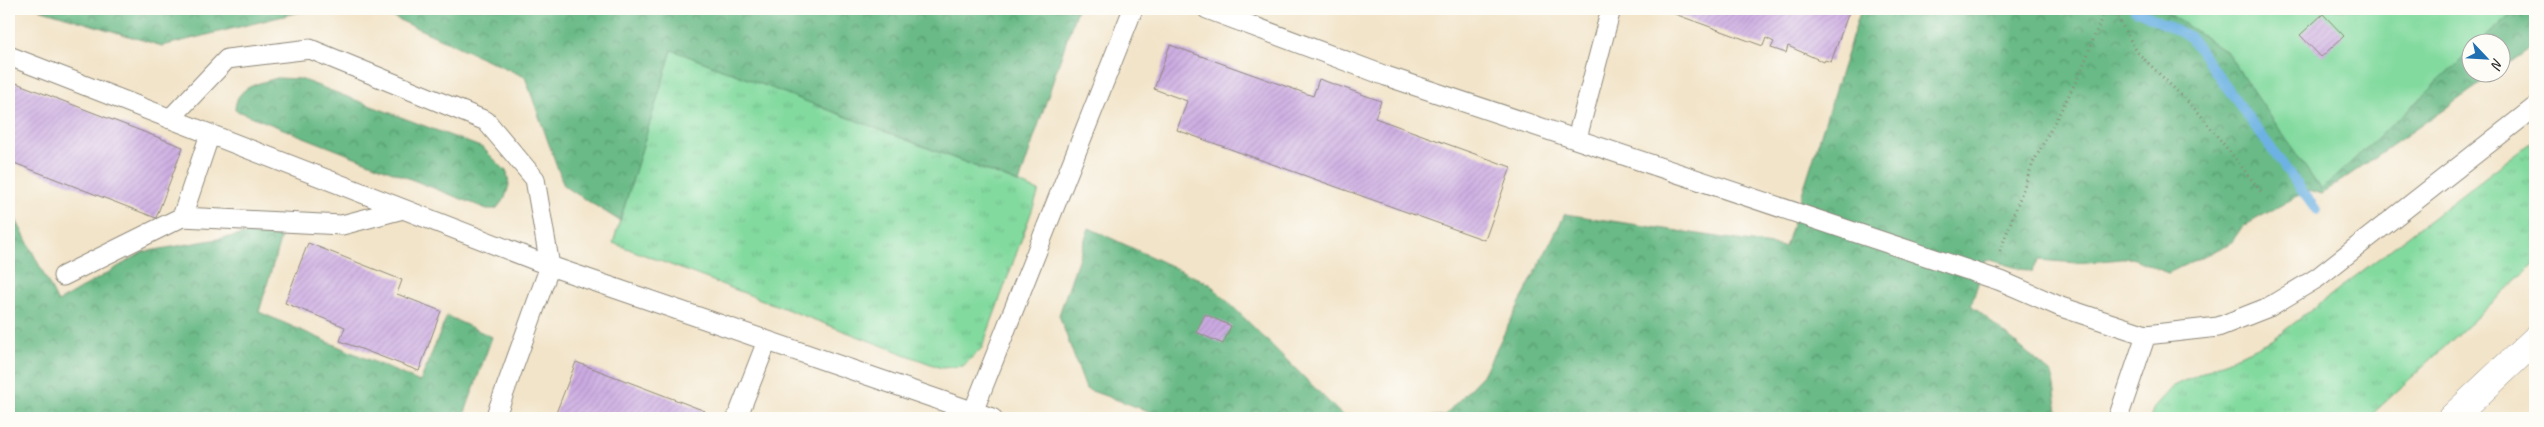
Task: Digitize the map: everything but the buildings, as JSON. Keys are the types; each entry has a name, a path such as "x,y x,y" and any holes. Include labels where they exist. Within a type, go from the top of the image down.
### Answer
{"highway":[{"path":"2452,418 2535,340"}],"lane":[{"path":"973,412 1133,9"},
{"path":"1207,9 1386,76 1577,138 2000,281 2061,307 2146,335 2218,327 2269,308 2317,278 2535,107"},
{"path":"1577,138 1611,9"},
{"path":"170,119 228,59 310,49 486,120 535,179 550,266 495,418"},
{"path":"9,56 550,266 992,418"},
{"path":"182,217 210,134"},
{"path":"63,276 182,217 342,225 404,209"},
{"path":"2118,418 2146,335"},
{"path":"737,418 767,341"}],"path":[{"path":"2000,281 1999,253 2030,172 2080,74 2105,9"},
{"path":"2113,9 2137,52 2199,113 2263,194"}],"green space":[{"path":"39,9 312,9 162,46"},
{"path":"375,9 1077,9 1019,183 672,50 620,221 564,186 525,77"},
{"path":"1861,9 2162,9 2226,51 2321,190 2462,59 2462,82 2483,82 2322,194 2308,190 2242,227 2231,243 2168,273 2132,258 2077,263 2039,260 2032,272 1986,259 1971,305 2052,374 2059,418 1365,418 1444,416 1483,375 1565,214 1785,247"},
{"path":"2162,9 2517,9 2491,32 2462,32 2462,59 2321,190 2226,51"},
{"path":"2517,9 2535,9 2535,45 2512,61 2512,32 2491,32"},
{"path":"672,49 1039,191 982,348 963,366 941,368 613,243"},
{"path":"277,78 300,79 483,148 507,172 509,185 505,198 496,209 487,209 235,110 239,96 249,87"},
{"path":"2535,139 2535,263 2368,418 2150,418 2154,407 2173,386 2272,340"},
{"path":"9,206 58,302 143,252 247,234 281,237 259,312 420,382 447,316 492,337 463,418 9,418"},
{"path":"1089,228 1210,284 1345,418 1168,418 1086,389 1059,315"}],"waterway":[{"path":"2134,9 2190,37 2316,210"}]}
